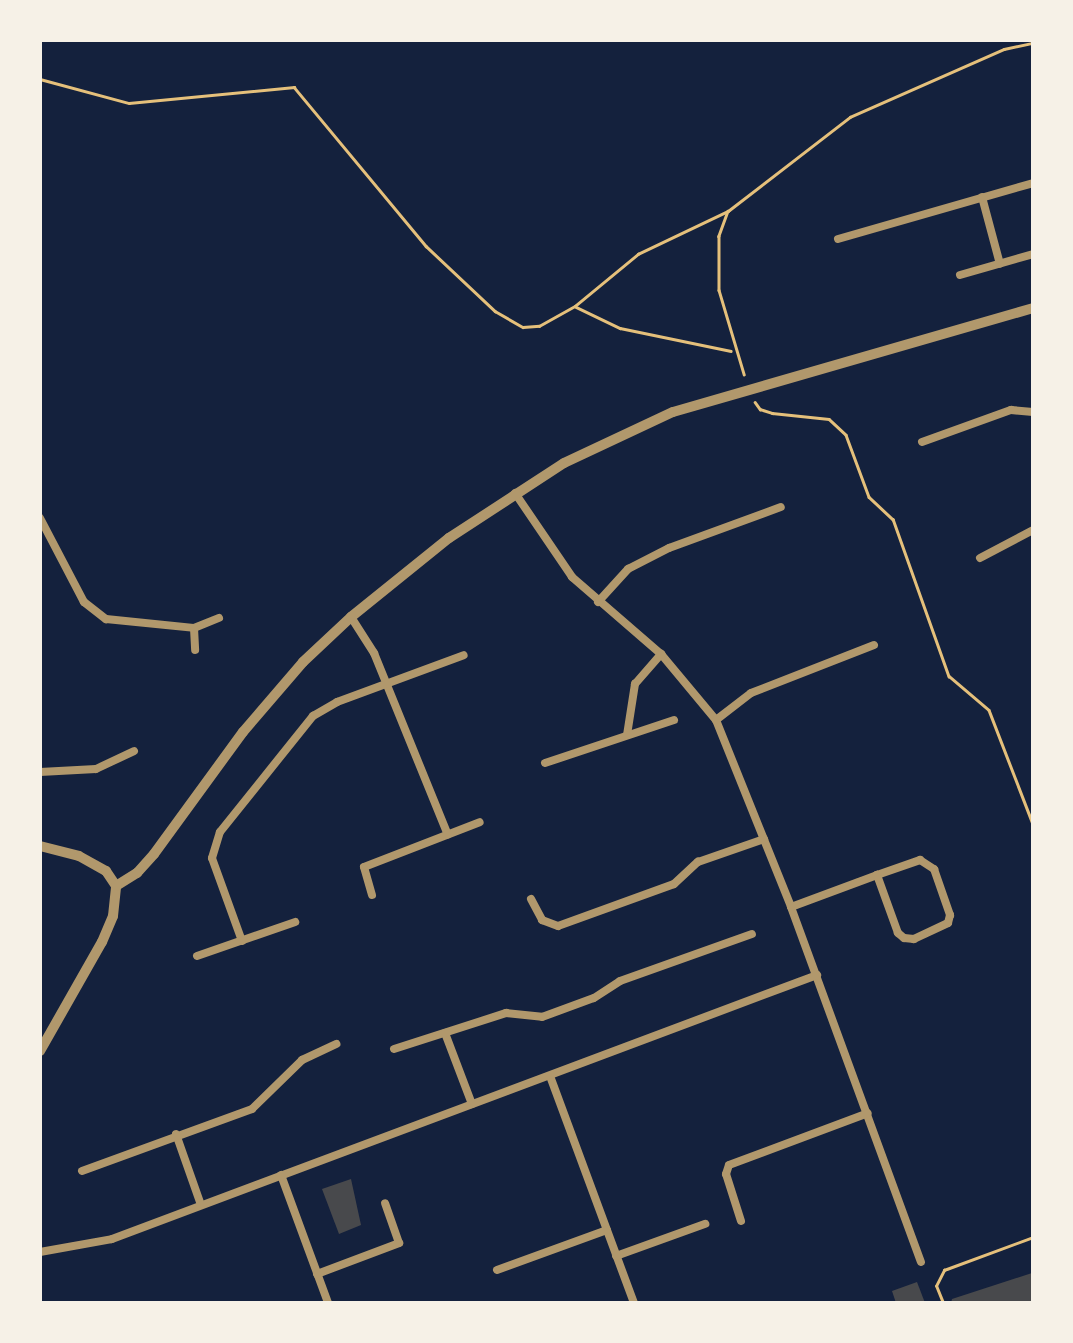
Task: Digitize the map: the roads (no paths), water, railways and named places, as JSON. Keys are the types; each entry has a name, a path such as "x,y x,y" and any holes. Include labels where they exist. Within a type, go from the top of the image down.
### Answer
{"street":[{"path":"838,238 1033,183"},
{"path":"982,197 1000,264"},
{"path":"960,275 1033,254"},
{"path":"116,886 137,874 154,854 243,732 303,662 351,616 449,538 515,492 564,463 672,412 1033,308"},
{"path":"922,442 1011,410 1033,412"},
{"path":"515,492 554,554 598,602 661,654 716,720 791,906 921,1262"},
{"path":"598,602 628,569 669,548 781,507"},
{"path":"40,518 84,602 106,620 194,628 219,618"},
{"path":"980,558 1033,530"},
{"path":"351,616 387,686 448,834"},
{"path":"194,628 195,650"},
{"path":"716,720 751,693 874,645"},
{"path":"627,734 634,684 661,654"},
{"path":"242,941 212,858 220,832 313,716 337,702 464,655"},
{"path":"546,763 674,720"},
{"path":"40,772 96,769 134,751"},
{"path":"372,894 364,868 480,822"},
{"path":"531,899 542,920 558,926 674,884 698,862 764,839"},
{"path":"40,846 78,856 106,871 116,886 112,916 102,942 40,1052"},
{"path":"791,906 877,874 920,860 928,862 950,915 948,923 914,939 904,938 898,933 877,874"},
{"path":"197,956 295,922"},
{"path":"394,1050 506,1013 542,1016 594,998 620,981 752,934"},
{"path":"40,1252 112,1238 817,975"},
{"path":"445,1033 472,1104"},
{"path":"82,1171 252,1109 302,1060 337,1044"},
{"path":"550,1076 634,1303"},
{"path":"742,1221 726,1174 729,1166 868,1112"},
{"path":"176,1134 201,1205"},
{"path":"281,1175 328,1303"},
{"path":"317,1274 399,1243 386,1203"},
{"path":"616,1256 705,1224"},
{"path":"497,1270 607,1230"}]}
